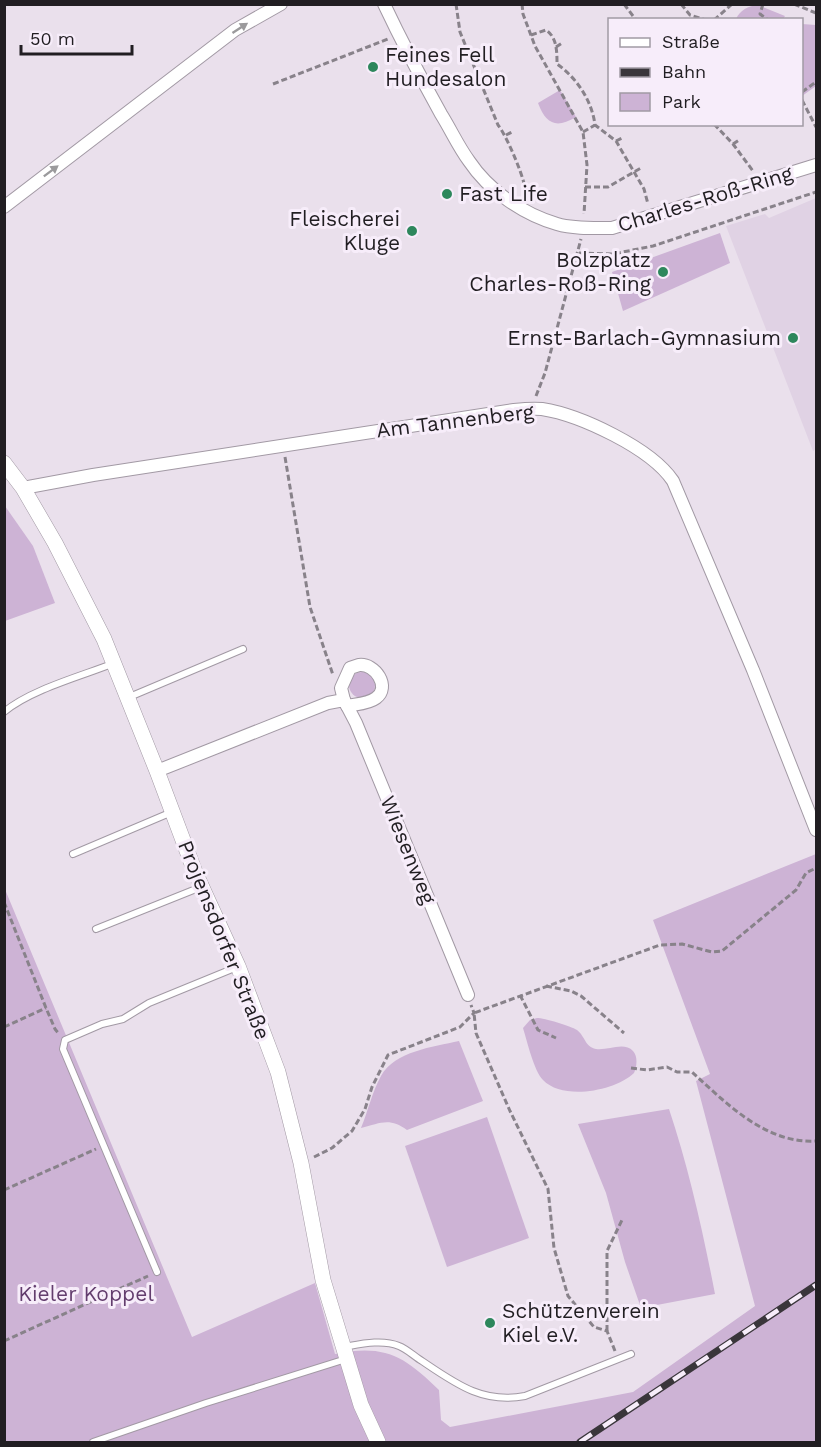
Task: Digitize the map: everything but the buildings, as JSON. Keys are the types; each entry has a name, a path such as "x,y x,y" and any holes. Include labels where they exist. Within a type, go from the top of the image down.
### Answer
{"street":[{"path":"4,207 235,30 281,4"},
{"name":"Charles-Roß-Ring","path":"384,4 398,35 469,162 487,183 527,212 559,225 612,228 816,165"},
{"name":"Am Tannenberg","path":"23,488 505,411 542,409 610,432 645,453 669,476 753,670 816,830"},
{"name":"Projensdorfer Straße","path":"4,463 23,488 56,543 104,639 201,886 238,966 278,1072 293,1125 323,1280 362,1406 378,1443"},
{"path":"157,771 344,698"},
{"name":"Wiesenweg","path":"344,698 468,995"}],"lane":[{"path":"126,698 243,649"},
{"path":"4,712 36,694 113,663"},
{"path":"73,854 172,812"},
{"path":"96,929 201,886"},
{"path":"157,1272 63,1049 65,1040 102,1024 123,1018 149,1003 238,966"},
{"path":"93,1443 371,1342 399,1346 458,1385 479,1394 507,1400 525,1396 632,1354"}],"path":[{"path":"456,4 460,32 498,125 506,135 526,188 527,212"},
{"path":"522,4 530,35 583,132 587,155 583,228 579,253 545,373 530,409"},
{"path":"624,4 634,18"},
{"path":"681,4 690,15 700,18"},
{"path":"716,18 732,4"},
{"path":"764,4 760,14 765,18"},
{"path":"794,4 816,13"},
{"path":"460,32 467,29"},
{"path":"530,35 546,30 550,33 556,47 557,64 575,80 593,110 595,125 616,141 648,200 649,218"},
{"path":"273,84 398,35"},
{"path":"556,47 562,43"},
{"path":"548,69 557,64"},
{"path":"474,68 480,65"},
{"path":"575,80 581,76"},
{"path":"803,91 816,82"},
{"path":"487,100 492,98"},
{"path":"803,104 816,127"},
{"path":"593,110 598,107"},
{"path":"583,132 595,125"},
{"path":"716,126 734,144 761,182"},
{"path":"506,135 512,132"},
{"path":"616,141 624,137"},
{"path":"734,144 739,140"},
{"path":"518,168 524,166"},
{"path":"585,187 609,187 642,168"},
{"path":"579,253 613,254 653,246 816,192"},
{"path":"613,254 617,271"},
{"path":"283,446 310,607 324,651 344,698"},
{"path":"301,1163 332,1148 352,1131 365,1109 372,1087 388,1055 460,1027 474,1013 660,945 682,944 712,952 722,951 796,890 806,873 816,868"},
{"path":"4,902 55,1029 65,1040"},
{"path":"544,986 571,991 580,996 624,1033"},
{"path":"520,995 538,1030 556,1038"},
{"path":"4,1027 46,1008"},
{"path":"474,1013 476,1033 510,1111 548,1189 554,1248 568,1296 594,1327 607,1331"},
{"path":"631,1068 647,1070 667,1067 677,1072 692,1072 731,1108 755,1123 787,1140 816,1141"},
{"path":"4,1190 103,1146"},
{"path":"618,1359 607,1331 607,1251 622,1220"},
{"path":"4,1341 157,1272"}],"shaded area":[{"name":"Ernst-Barlach-Gymnasium","path":"816,198 816,449 813,451 726,226 765,214 769,218"}],"green space":[{"path":"758,5 785,16 784,18 737,18 751,6"},
{"path":"803,24 816,25 816,86 803,95"},
{"path":"560,90 576,117 563,123 557,123 544,116 538,103"},
{"name":"Bolzplatz Charles-Roß-Ring","path":"720,233 730,263 623,311 612,272"},
{"path":"5,506 33,546 55,603 5,621"},
{"path":"362,672 371,676 375,685 371,694 362,698 353,694 349,685 353,676"},
{"name":"Kieler Koppel","path":"816,854 816,1442 5,1442 4,887 192,1337 315,1283 335,1354 352,1351 381,1352 404,1361 439,1390 441,1420 450,1427 633,1392 755,1306 696,1081 710,1074 653,920"},
{"path":"537,1018 557,1022 577,1030 592,1048 620,1046 629,1048 635,1053 634,1073 615,1085 602,1089 576,1092 552,1086 543,1080 537,1070 523,1028 530,1020"},
{"path":"459,1041 483,1101 407,1130 390,1122 361,1128 375,1088 387,1068 395,1061 416,1051"},
{"path":"669,1109 695,1201 715,1294 641,1308 625,1262 606,1193 578,1124"},
{"path":"487,1117 529,1238 447,1267 405,1146"}],"railway":[{"path":"580,1442 816,1285"}],"place":[{"name":"Feines Fell Hundesalon","path":"373,67"},
{"name":"Fast Life","path":"447,194"},
{"name":"Fleischerei Kluge","path":"412,231"},
{"name":"Bolzplatz Charles-Roß-Ring","path":"663,272"},
{"name":"Ernst-Barlach-Gymnasium","path":"793,338"},
{"name":"Schützenverein Kiel e.V.","path":"490,1323"}]}
